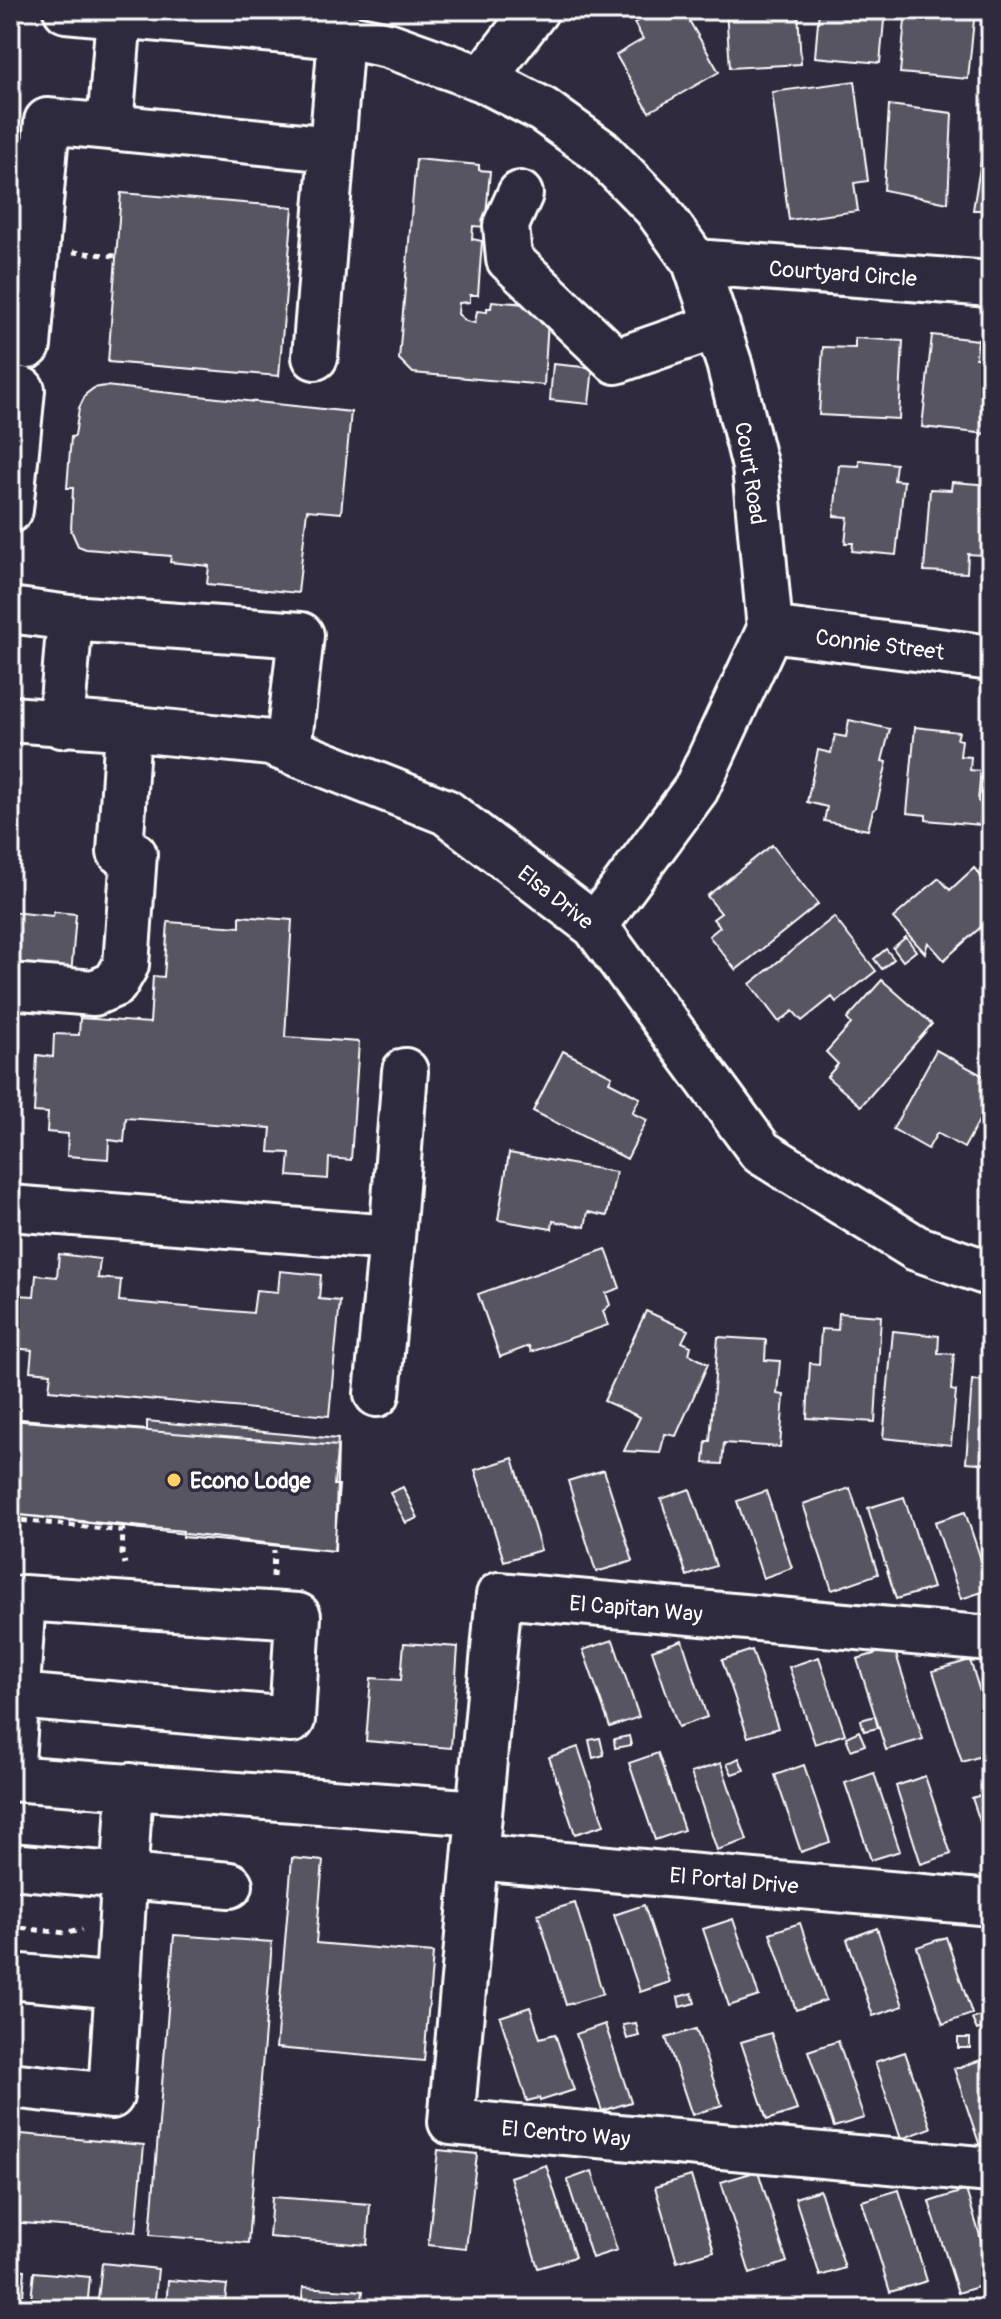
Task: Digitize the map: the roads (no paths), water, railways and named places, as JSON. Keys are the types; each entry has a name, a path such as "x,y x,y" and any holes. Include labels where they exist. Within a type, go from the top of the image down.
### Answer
{"street":[{"path":"66,10 185,16 357,32 483,79 536,10"},
{"path":"110,127 119,15"},
{"path":"315,357 332,149 357,32"},
{"name":"Court Road","path":"483,79 543,110 600,151 656,208 695,262 729,363 755,467 770,629"},
{"path":"28,346 47,121 332,149"},
{"path":"520,194 506,225 509,259 616,361 717,326"},
{"name":"Courtyard Circle","path":"695,262 991,284"},
{"path":"10,510 22,390"},
{"path":"10,610 70,618 301,635 288,750"},
{"path":"61,725 70,618"},
{"path":"595,926 696,789 770,629"},
{"name":"Connie Street","path":"770,629 991,658"},
{"name":"Elsa Drive","path":"10,719 270,743 446,812 595,926 761,1152 916,1248 991,1274"},
{"path":"10,986 94,993 115,984 126,965 128,729"},
{"path":"377,1394 405,1071"},
{"path":"10,1208 392,1238"},
{"name":"El Capitan Way","path":"479,1813 499,1595 991,1639"},
{"path":"17,1696 292,1720 298,1616 17,1598 17,1696 11,1778 479,1813"},
{"path":"10,2085 111,2096 130,1786"},
{"name":"El Centro Way","path":"479,1813 451,2122 991,2170"},
{"name":"El Portal Drive","path":"476,1857 991,1903"},
{"path":"10,1866 230,1885"},
{"path":"10,1976 118,1986"}],"place":[{"name":"Econo Lodge","path":"174,1480"}]}
